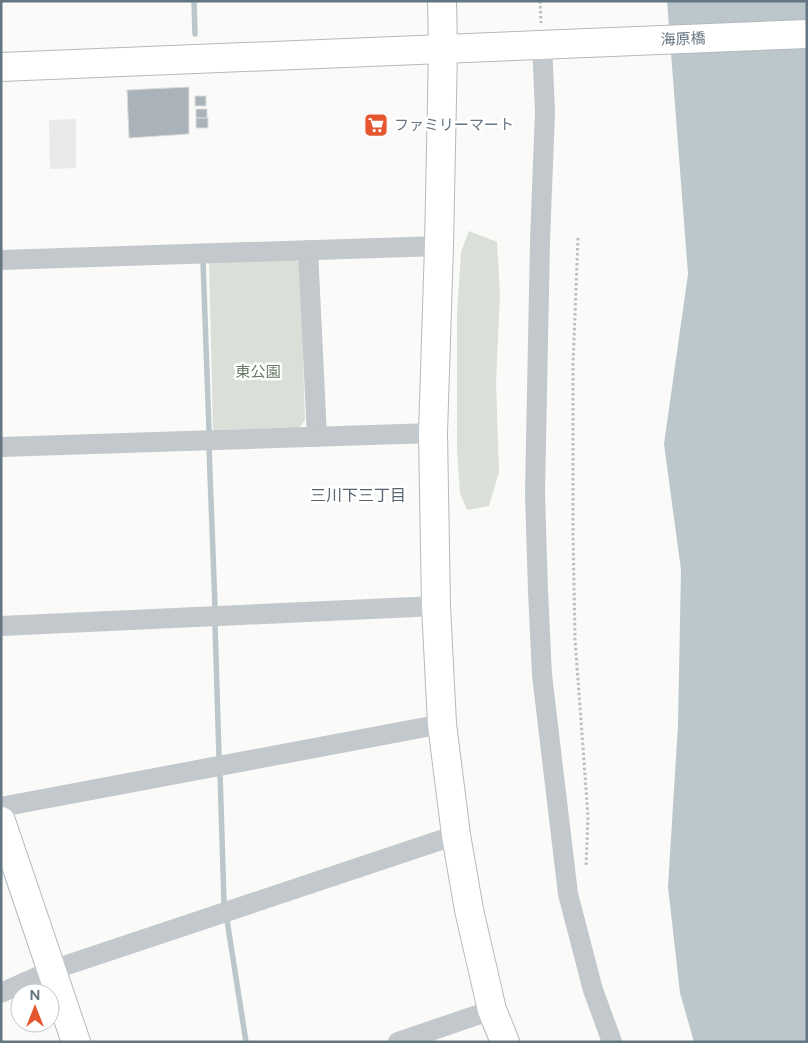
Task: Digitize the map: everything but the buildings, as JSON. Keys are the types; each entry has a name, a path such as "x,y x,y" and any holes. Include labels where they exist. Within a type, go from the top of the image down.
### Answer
{"street":[{"path":"442,1 443,49 439,246 433,432 436,606 442,724 456,836 469,910 492,1010 505,1042"},
{"name":"海原橋","path":"1,67 807,34"},
{"path":"550,44 544,112 536,494 542,675 568,894 593,990 612,1042"},
{"path":"1,260 439,246"},
{"path":"308,250 316,436"},
{"path":"1,447 433,432"},
{"path":"1,626 436,606"},
{"path":"1,807 442,724"},
{"path":"1,821 76,1042"},
{"path":"1,993 52,970 456,836"},
{"path":"398,1042 492,1010"}],"path":[{"path":"578,238 573,365 572,524 575,639 588,816 586,869"}],"shaded area":[{"path":"667,1 807,1 807,1042 694,1042 680,993 668,887 678,725 681,570 664,444 688,274"},
{"path":"76,119 76,168 50,169 49,120"}],"green space":[{"path":"469,231 497,242 500,294 496,383 499,472 489,506 467,510 460,493 457,449 457,314 461,252"},
{"name":"東公園","path":"293,259 300,263 305,420 299,428 213,430 209,261"}],"waterway":[{"path":"194,1 195,34"},
{"path":"203,261 209,430"},
{"path":"209,447 215,607"},
{"path":"215,624 219,757"},
{"path":"220,773 224,902"},
{"path":"227,920 246,1042"}],"place":[{"name":"ファミリーマート","path":"376,125"}],"district":[{"name":"三川下三丁目","path":"358,495"}]}
